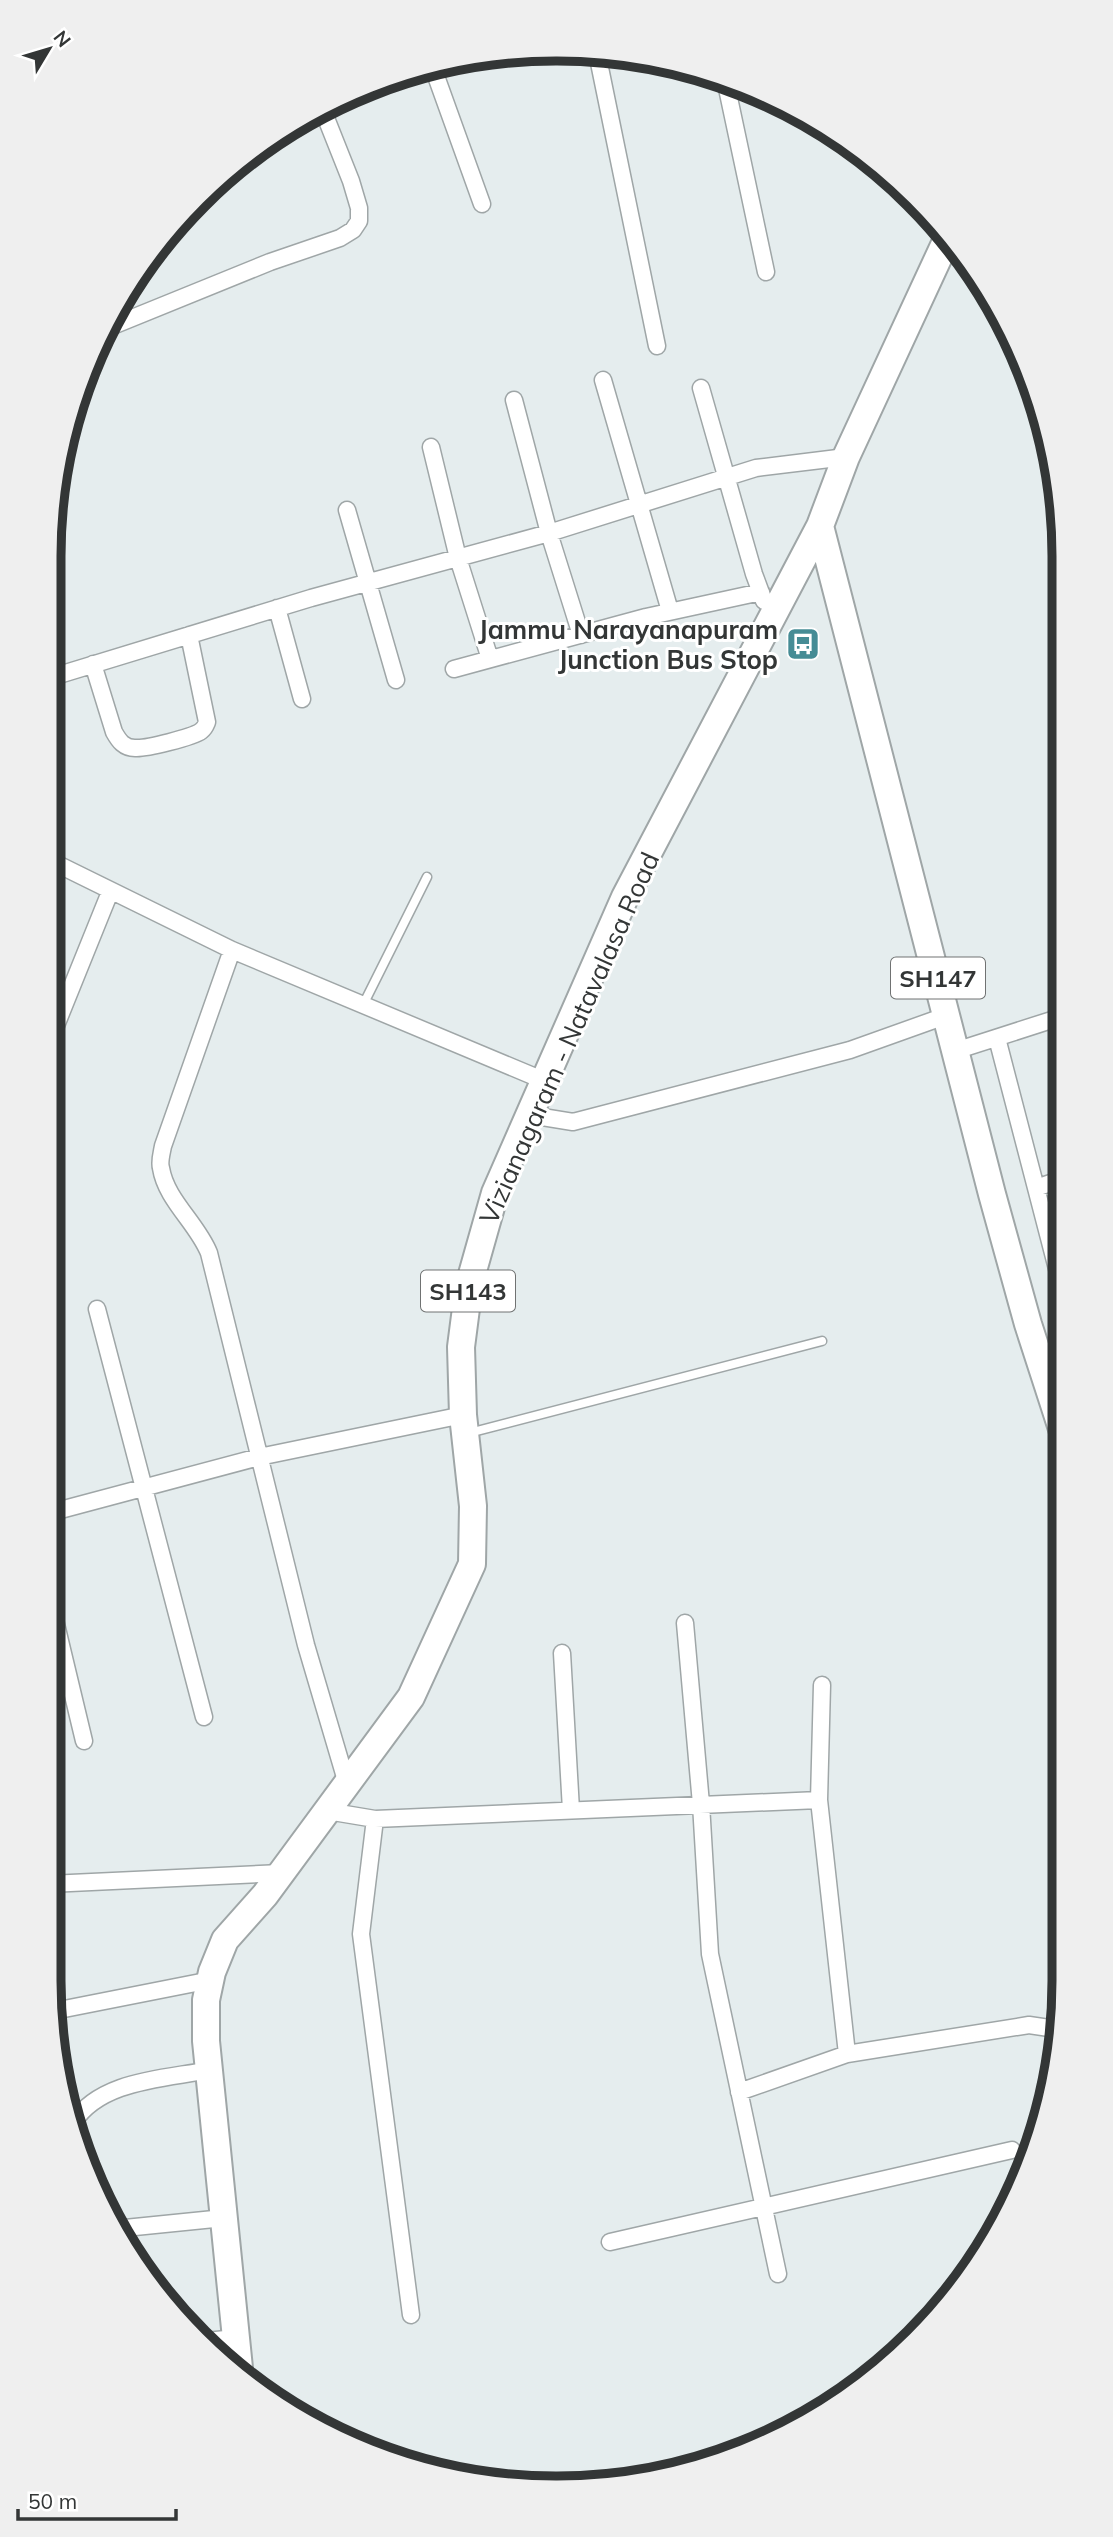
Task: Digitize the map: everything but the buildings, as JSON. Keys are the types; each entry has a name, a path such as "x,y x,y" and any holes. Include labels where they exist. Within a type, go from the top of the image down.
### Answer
{"main road":[{"name":"Vizianagaram - Natavalasa Road","path":"238,2360 209,2070 206,2000 211,1980 225,1940 281,1873 411,1698 472,1564 473,1506 464,1424 461,1347 469,1285 495,1193 625,897 820,526 846,457 943,248"},
{"name":"SH147","path":"820,526 948,1015 955,1051 1028,1324 1052,1398"}],"street":[{"path":"599,63 657,346"},
{"path":"436,76 482,204"},
{"path":"729,93 766,272"},
{"path":"120,323 270,262 341,238 353,230 359,220 359,208 326,118"},
{"path":"603,380 670,611"},
{"path":"701,388 771,620"},
{"path":"514,400 549,533 581,635"},
{"path":"431,447 458,558 490,659"},
{"path":"61,674 366,582 549,533 756,468 846,457"},
{"path":"348,510 366,582 396,680"},
{"path":"454,669 670,611 761,592"},
{"path":"277,608 302,699"},
{"path":"93,664 119,741 125,746 135,748 182,739 204,729 207,722 189,635"},
{"path":"61,866 232,950 545,1080"},
{"path":"61,1013 110,892"},
{"path":"232,950 163,1146 160,1167 167,1185 200,1232 209,1253 306,1645 347,1784"},
{"path":"530,1115 573,1122 850,1050 948,1015"},
{"path":"955,1051 1052,1020"},
{"path":"997,1038 1052,1250"},
{"path":"1036,1188 1052,1182"},
{"path":"97,1309 204,1717"},
{"path":"61,1510 258,1457 464,1424"},
{"path":"685,1623 701,1804 710,1954 778,2274"},
{"path":"61,1645 84,1741"},
{"path":"562,1653 571,1810"},
{"path":"822,1685 819,1800 847,2054"},
{"path":"327,1811 375,1819 819,1800"},
{"path":"375,1819 361,1934 411,2315"},
{"path":"61,1883 281,1873"},
{"path":"62,2009 211,1980"},
{"path":"739,2092 847,2054 1029,2025 1050,2028"},
{"path":"80,2114 106,2094 125,2086 209,2070"},
{"path":"610,2242 1012,2150"},
{"path":"128,2229 224,2218"},
{"path":"216,2340 236,2338"}],"lane":[{"path":"363,1004 427,877"},
{"path":"464,1424 822,1341"}],"place":[{"name":"Jammu Narayanapuram Junction Bus Stop","path":"803,644"}]}
